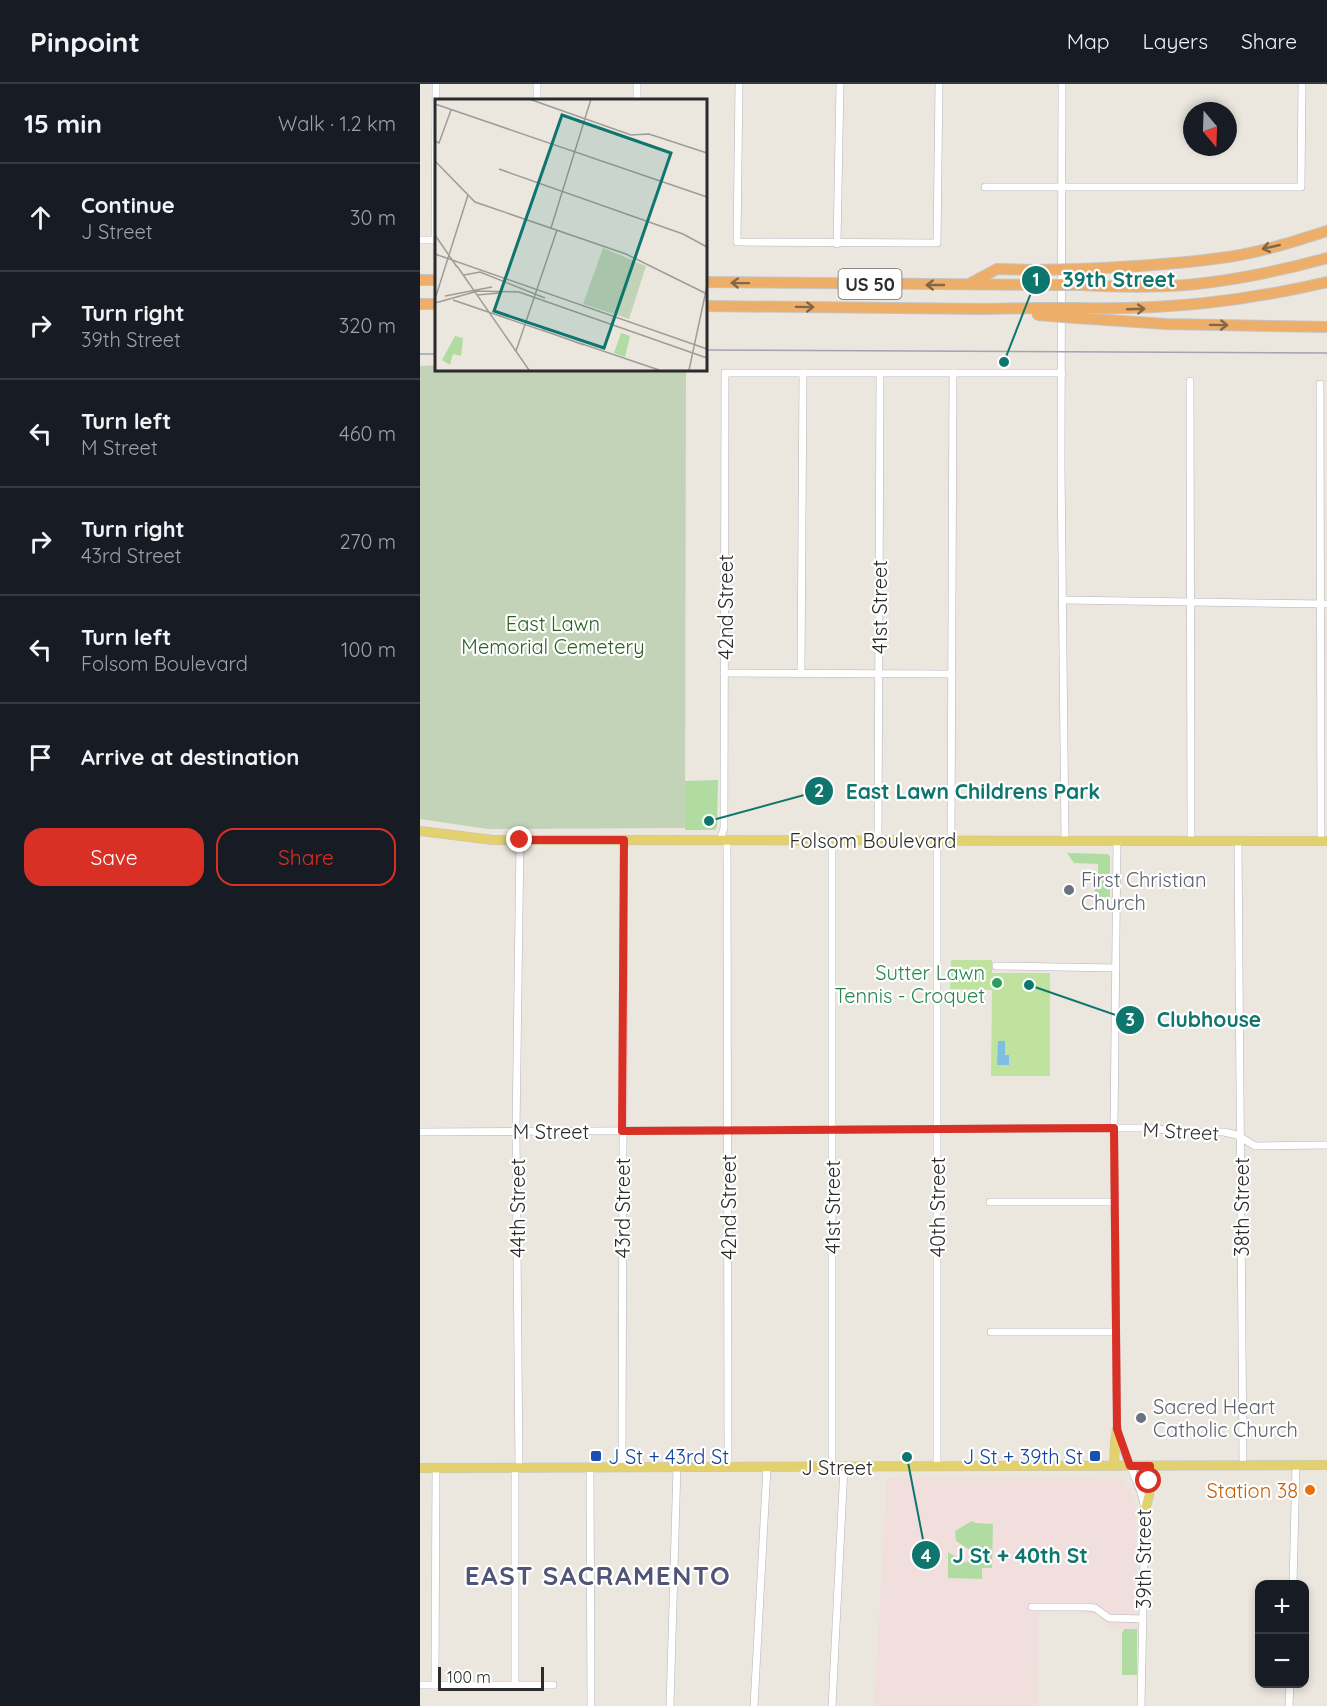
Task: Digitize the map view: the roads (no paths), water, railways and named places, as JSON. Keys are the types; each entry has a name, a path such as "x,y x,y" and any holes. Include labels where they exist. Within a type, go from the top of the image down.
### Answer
{"highway":[{"path":"968,285 997,269 1142,266 1230,257 1327,231"},
{"name":"US 50","path":"706,282 1127,287 1195,284 1282,271 1327,258"},
{"path":"1078,313 1206,305 1279,294 1327,282"},
{"name":"US 50","path":"706,306 984,309 1078,313"},
{"path":"1078,313 1166,324 1327,327"}],"main road":[{"name":"Folsom Boulevard","path":"420,831 475,838 520,840 1324,841"},
{"path":"1114,1466 1114,1442 1117,1429"},
{"name":"J Street","path":"420,1468 1327,1465"},
{"path":"1145,1510 1149,1496 1150,1466"}],"street":[{"path":"436,84 436,99"},
{"path":"739,84 737,242 837,244 937,243 939,84"},
{"path":"837,244 840,84"},
{"path":"1062,84 1065,841"},
{"path":"985,188 1301,187 1302,84"},
{"name":"42nd Street","path":"728,1467 723,840 725,373 803,373"},
{"path":"801,674 803,373 1062,373"},
{"path":"951,840 953,373"},
{"name":"41st Street","path":"878,841 880,374"},
{"path":"1190,381 1191,841"},
{"path":"1320,384 1324,604 1324,841"},
{"path":"1063,600 1125,599 1324,604"},
{"path":"724,673 952,674"},
{"name":"44th Street","path":"515,1685 516,1132 520,840"},
{"name":"43rd Street","path":"622,1467 624,840"},
{"name":"41st Street","path":"832,840 832,1467"},
{"name":"40th Street","path":"937,840 937,1466"},
{"name":"39th Street","path":"1117,841 1114,1128 1117,1429 1143,1495 1145,1510 1141,1706"},
{"name":"38th Street","path":"1238,841 1243,1465"},
{"path":"996,966 1116,968"},
{"name":"M Street","path":"420,1132 1149,1128 1180,1132 1224,1132 1240,1137 1255,1146 1327,1145"},
{"path":"990,1202 1115,1202"},
{"path":"991,1332 1116,1332"},
{"path":"1293,1580 1296,1465"},
{"path":"670,1706 677,1467"},
{"path":"754,1706 767,1467"},
{"path":"832,1706 844,1467"},
{"path":"435,1685 436,1468"},
{"path":"590,1468 591,1706"},
{"path":"1032,1607 1086,1607 1095,1608 1109,1618 1143,1619"},
{"path":"420,1685 553,1685"},
{"path":"1289,1706 1290,1688"}],"water":[{"path":"998,1041 1005,1041 1005,1055 1009,1055 1009,1065 997,1065"}],"tram line":[{"path":"706,350 1327,353"},
{"path":"420,354 435,354"}],"place":[{"name":"39th Street","path":"1004,362"},
{"name":"East Lawn Childrens Park","path":"709,821"},
{"name":"First Christian Church","path":"1069,890"},
{"name":"Sutter Lawn Tennis - Croquet","path":"997,983"},
{"name":"Clubhouse","path":"1029,985"},
{"name":"Sacred Heart Catholic Church","path":"1141,1418"},
{"name":"J St + 43rd St","path":"596,1456"},
{"name":"J St + 39th St","path":"1095,1456"},
{"name":"J St + 40th St","path":"907,1457"},
{"name":"Station 38","path":"1310,1490"}],"district":[{"name":"EAST SACRAMENTO","path":"598,1575"}],"park label":[{"name":"East Lawn Memorial Cemetery","path":"553,634"}]}
